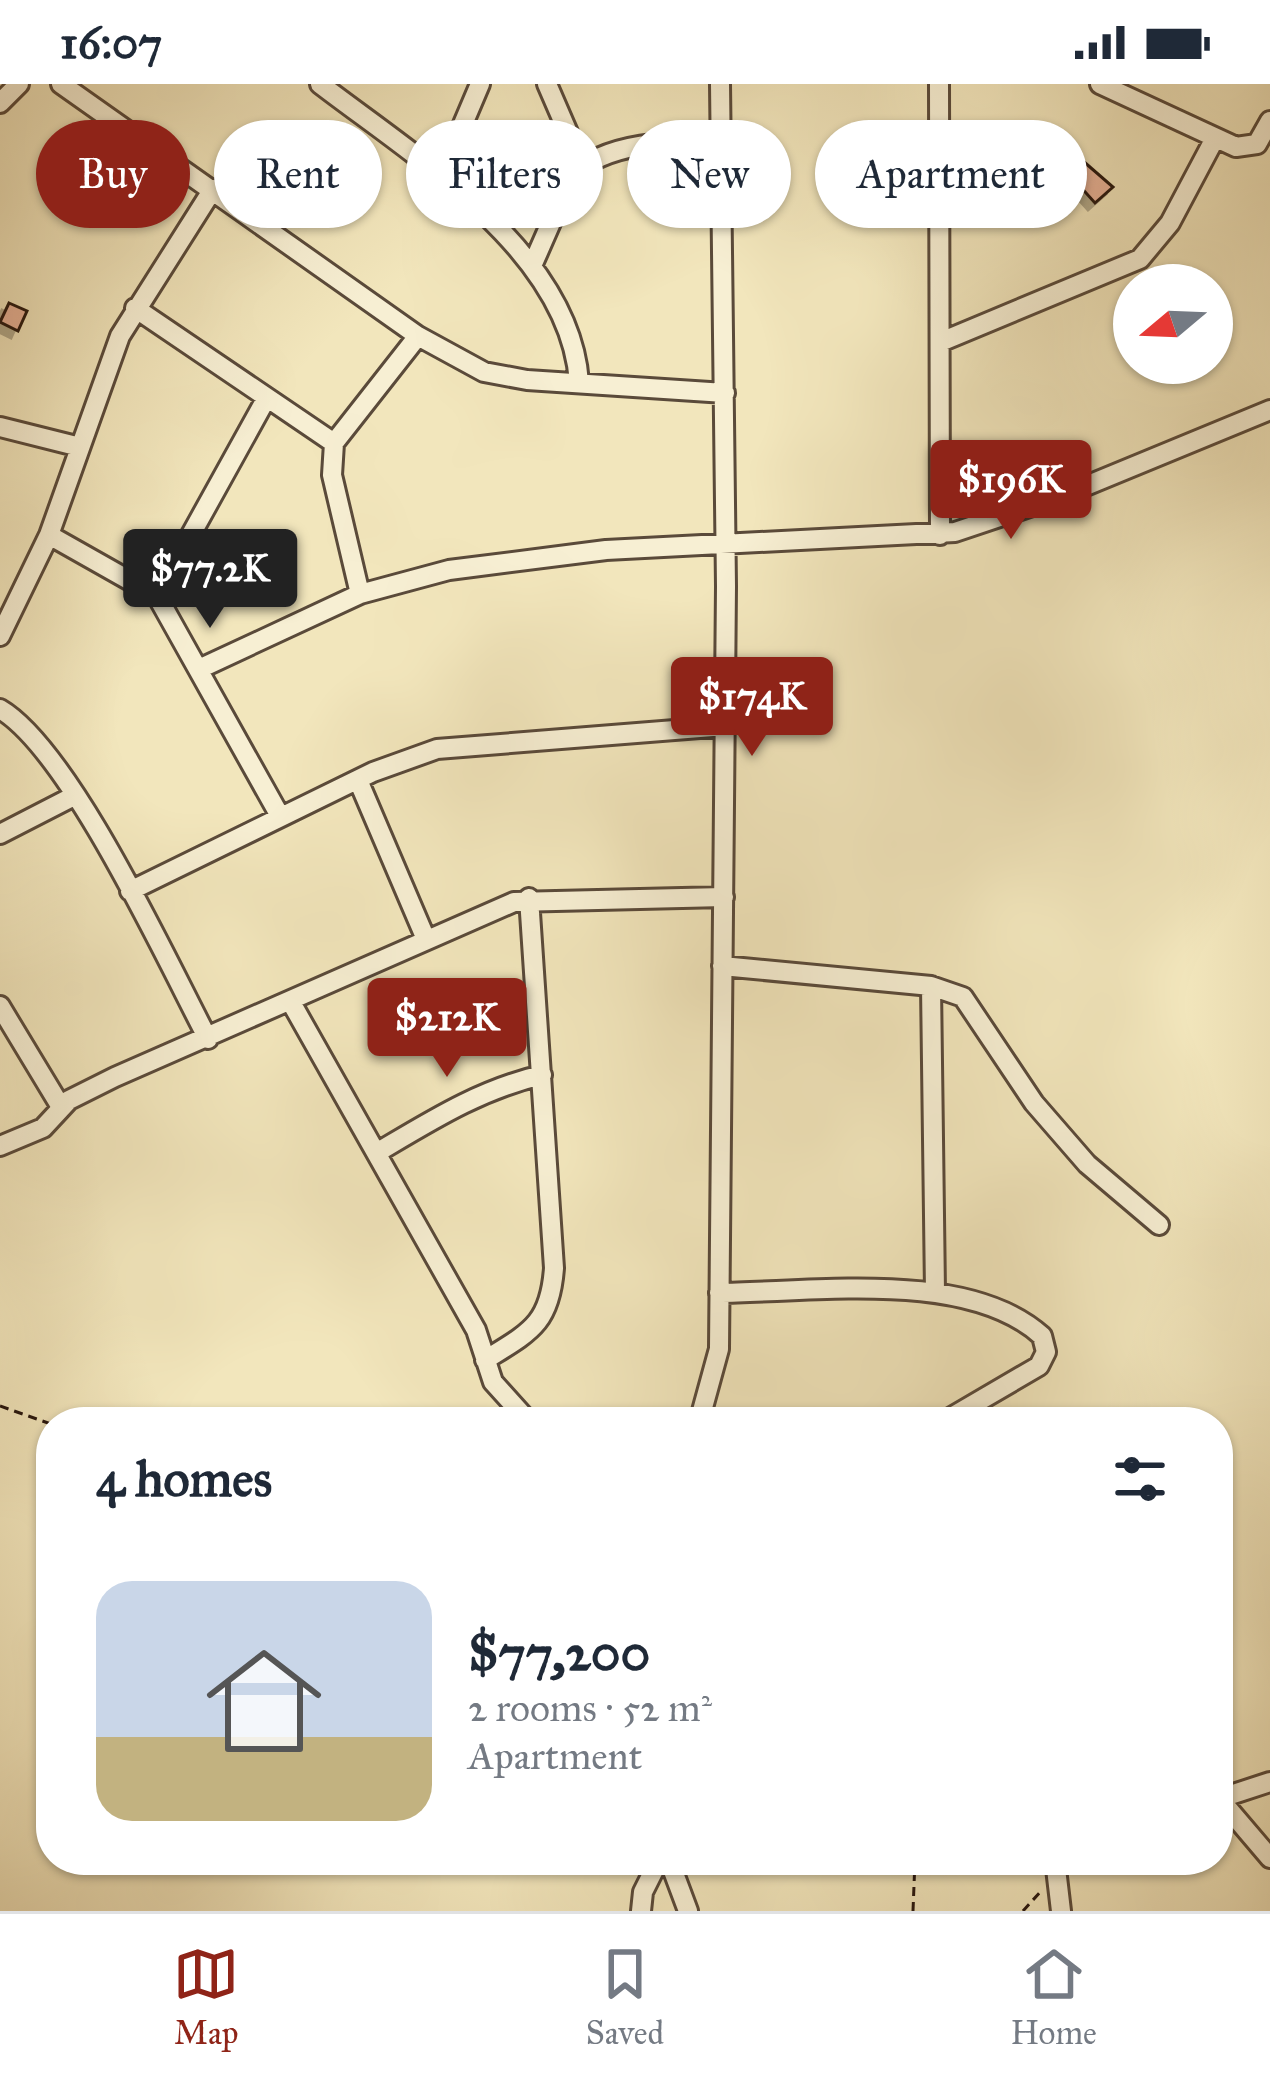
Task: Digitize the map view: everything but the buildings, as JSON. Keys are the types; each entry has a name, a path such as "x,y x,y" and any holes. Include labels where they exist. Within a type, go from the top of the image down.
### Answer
{"street":[{"path":"0,103 19,84"},
{"path":"61,84 418,336 484,372 725,393"},
{"path":"320,84 406,149"},
{"path":"465,120 480,84"},
{"path":"548,84 563,120"},
{"path":"719,120 720,84"},
{"path":"939,84 940,536"},
{"path":"1100,84 1214,140 1246,147 1266,135 1270,121"},
{"path":"943,341 1140,259 1170,224 1214,140"},
{"path":"0,636 49,535 134,308 213,189"},
{"path":"494,228 532,266 576,343 579,382"},
{"path":"532,266 549,228"},
{"path":"703,1407 719,1349 725,726 721,228"},
{"path":"134,308 334,443"},
{"path":"360,594 332,475 334,443 418,336"},
{"path":"158,596 266,399"},
{"path":"199,669 360,594 449,569 606,550 940,536 1059,496 1270,410"},
{"path":"0,427 80,447"},
{"path":"49,535 158,596 280,816"},
{"path":"0,709 37,738 74,796 208,1039"},
{"path":"130,891 358,780 468,743 725,726"},
{"path":"358,780 424,937"},
{"path":"0,834 74,796"},
{"path":"0,1146 44,1128 62,1107 115,1077 292,1004 424,937 529,898 724,897"},
{"path":"485,1360 530,1330 552,1301 529,898"},
{"path":"722,966 932,986 963,997 1034,1103 1087,1164 1159,1225"},
{"path":"932,986 935,1292"},
{"path":"292,1004 476,1330 485,1360 512,1407"},
{"path":"0,1006 62,1107"},
{"path":"378,1152 463,1102 542,1075"},
{"path":"719,1293 935,1292 1002,1308 1042,1336 1046,1352 1040,1366 1020,1381 971,1407"},
{"path":"1233,1793 1270,1782"},
{"path":"1233,1815 1270,1858"},
{"path":"640,1911 652,1875"},
{"path":"675,1875 688,1911"},
{"path":"1057,1875 1060,1911"}],"path":[{"path":"0,1406 36,1419"},
{"path":"913,1875 913,1911"},
{"path":"1023,1911 1051,1875"}]}
